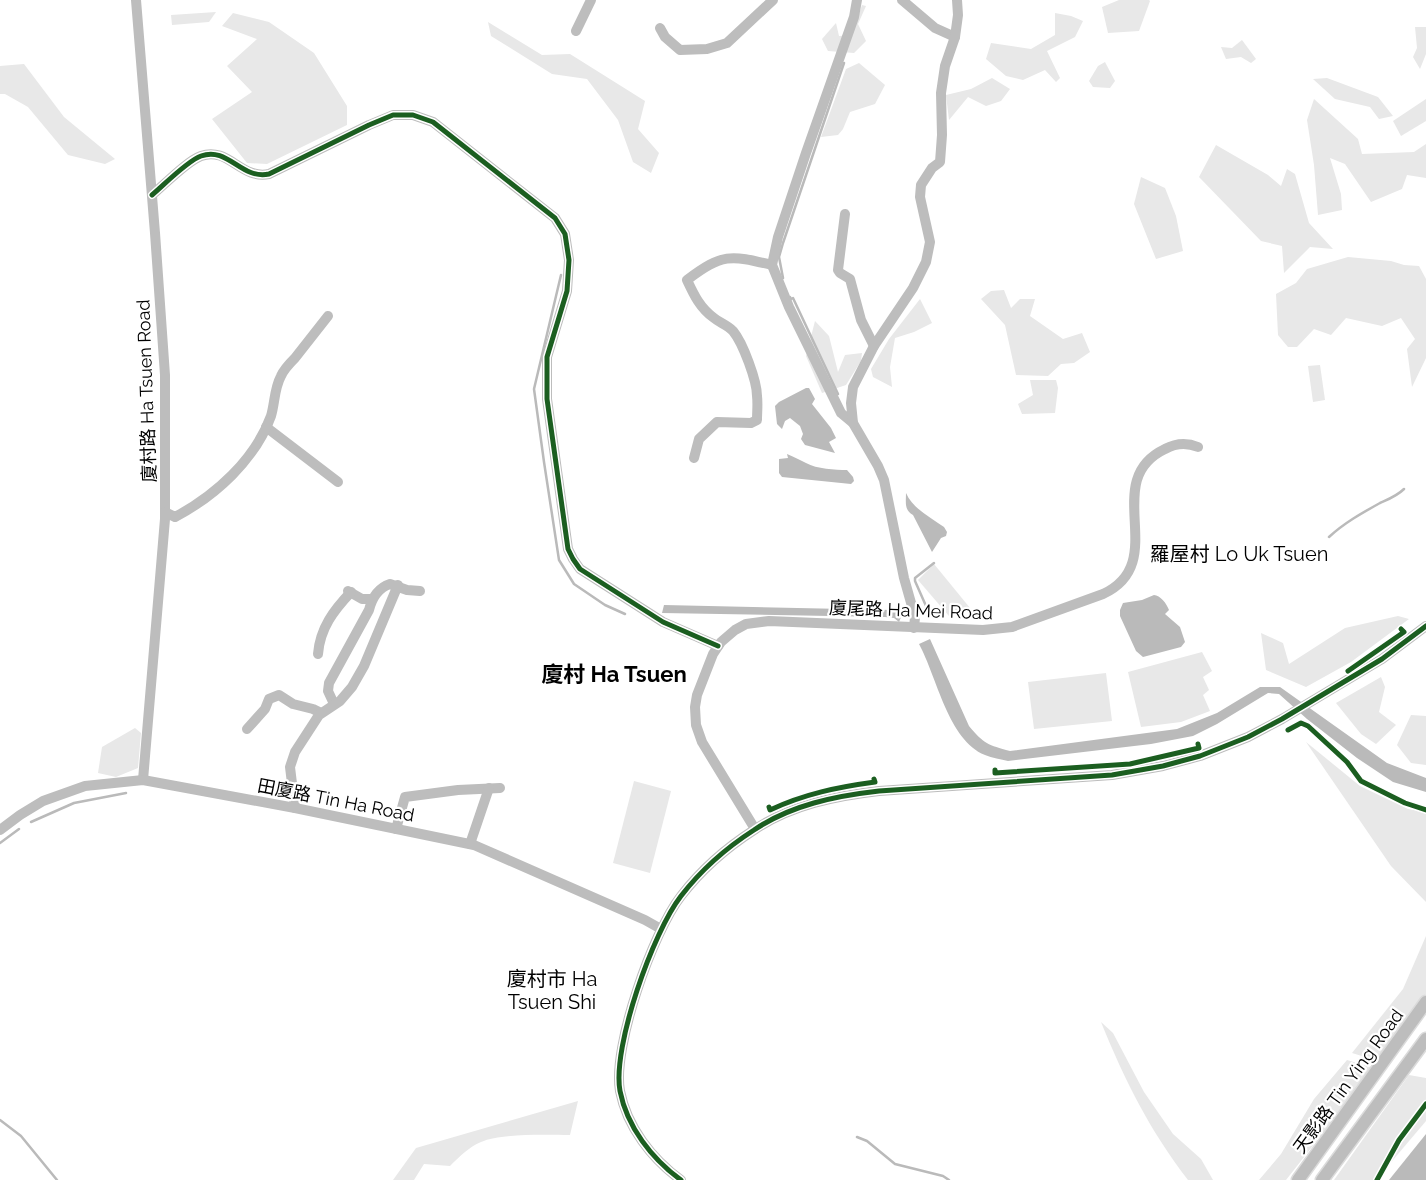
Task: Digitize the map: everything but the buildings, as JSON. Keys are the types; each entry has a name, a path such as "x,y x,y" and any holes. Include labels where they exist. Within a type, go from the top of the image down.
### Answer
{"main road":[{"name":"天影路 Tin Ying Road","path":"1298,1180 1426,1002"},
{"path":"1322,1180 1426,1039"}],"street":[{"name":"廈村路 Ha Tsuen Road","path":"136,0 165,375 165,512 143,780"},
{"path":"576,31 591,0"},
{"path":"660,28 665,37 680,50 708,49 727,43 773,0"},
{"path":"854,423 840,413 789,307 772,265 778,237 854,17 857,0"},
{"path":"902,0 935,28 955,37"},
{"path":"914,628 915,617 904,578 884,480 854,423 851,403 853,387 874,346 914,288 926,262 930,242 920,197 921,185 932,168 940,162 942,135 941,93 944,66 955,37 958,15 957,0"},
{"path":"152,195 200,156 218,154 254,175 262,176 393,115 413,115 433,122 555,218 565,234 569,260 567,291 547,357 547,399 568,549 580,569 663,622 718,646"},
{"path":"844,214 838,270 850,279 861,320 874,346"},
{"path":"694,458 699,439 716,422 751,423 757,420 758,395 747,356 735,333 726,324 716,320 698,303 687,280 713,262 727,258 741,257 772,265"},
{"path":"165,512 175,516 190,509 215,490 243,462 259,442 266,427 271,415 276,387 281,374 328,316"},
{"path":"266,427 338,482"},
{"name":"廈尾路 Ha Mei Road","path":"755,829 702,742 694,713 697,695 718,646 735,630 746,624 758,622 983,630 1005,628 1103,594 1113,588 1125,576 1133,559 1136,544 1133,494 1138,475 1151,459 1166,448 1189,443 1198,447"},
{"path":"334,704 328,691 328,683 369,610 372,599 384,586 390,584 398,585 407,590 420,591"},
{"path":"295,808 290,767 295,752 321,713 340,701 352,687 364,666 398,585"},
{"path":"318,654 319,639 328,621 350,592 362,599 372,599"},
{"path":"681,1180 659,1161 639,1136 624,1107 620,1090 619,1072 624,1038 633,1005 661,929 681,896 703,871 728,849 755,829 790,811 847,795 879,791 1076,779 1162,766 1200,756 1262,730 1296,711 1382,659 1426,626"},
{"path":"247,729 265,709 269,699 278,694 293,704 321,713"},
{"name":"田廈路 Tin Ha Road","path":"0,830 21,813 43,801 85,786 143,780 295,808 470,844 506,858 645,920 661,929"},
{"path":"470,844 489,788"},
{"path":"396,829 405,797 500,788"}],"shaded area":[{"path":"1119,0 1150,1 1139,31 1108,33 1102,7"},
{"path":"862,5 866,6 858,24 866,41 854,53 828,51 822,39 836,23 839,36 852,35"},
{"path":"216,12 209,22 172,25 171,15"},
{"path":"233,13 269,22 314,53 347,106 347,125 267,164 247,163 212,119 252,92 227,66 257,39 222,26"},
{"path":"1055,13 1071,16 1083,21 1075,37 1047,51 1060,78 1056,82 1045,70 1023,80 1006,76 986,59 991,43 1031,49 1055,35"},
{"path":"488,22 542,55 570,54 645,101 638,129 659,153 651,173 633,162 618,120 587,79 552,74 491,36"},
{"path":"1415,27 1426,27 1426,54 1420,69 1413,57 1417,48"},
{"path":"1242,40 1256,59 1251,63 1241,57 1226,59 1221,47 1232,48"},
{"path":"1105,62 1115,81 1110,88 1093,87 1089,81 1098,66"},
{"path":"859,63 885,85 875,104 850,112 843,129 838,135 821,137 846,69"},
{"path":"24,64 64,117 115,159 105,164 68,155 28,107 5,94 0,94 0,66"},
{"path":"992,78 1010,89 1001,101 986,106 968,97 949,120 946,95 971,89"},
{"path":"1327,78 1378,97 1393,116 1379,119 1370,107 1335,99 1313,79"},
{"path":"1314,99 1358,139 1362,154 1414,152 1426,144 1426,178 1407,175 1402,189 1371,202 1345,164 1330,158 1341,194 1342,210 1318,215 1314,165 1307,120"},
{"path":"1426,99 1426,121 1401,136 1393,121"},
{"path":"1216,145 1268,175 1281,186 1287,169 1295,174 1309,223 1333,249 1310,247 1284,273 1282,246 1261,241 1199,177"},
{"path":"1141,177 1165,188 1176,216 1183,251 1156,259 1134,204"},
{"path":"1348,257 1419,266 1426,279 1426,358 1412,387 1407,349 1415,339 1401,318 1382,326 1346,318 1331,335 1314,329 1297,347 1288,347 1278,335 1276,294 1296,283 1307,269"},
{"path":"1004,290 1011,308 1020,299 1035,299 1030,316 1063,339 1082,333 1090,352 1074,363 1061,364 1048,376 1016,375 1005,325 981,299 991,291"},
{"path":"920,299 932,323 914,332 895,338 890,367 892,387 873,377 871,369 889,339"},
{"path":"815,321 829,336 838,372 845,355 862,353 861,361 846,385 822,393 806,356"},
{"path":"1320,365 1325,400 1313,402 1308,366"},
{"path":"1030,380 1056,380 1058,388 1055,413 1022,414 1018,404 1033,395"},
{"path":"809,388 815,399 812,404 831,428 836,438 829,442 835,453 805,445 801,439 803,434 800,426 790,418 785,421 782,429 777,424 775,406"},
{"path":"787,454 815,467 847,470 854,481 851,484 782,477 779,473 779,459 788,458"},
{"path":"906,493 917,508 944,527 947,532 946,536 941,538 932,552 913,515 907,508"},
{"path":"934,564 970,608 949,616 918,580"},
{"path":"1154,595 1161,598 1167,605 1169,610 1165,614 1180,627 1185,642 1181,647 1143,657 1136,651 1120,616 1120,610 1123,603 1142,600"},
{"path":"664,605 892,610 902,615 899,622 894,618 885,617 662,613"},
{"path":"1398,616 1409,619 1351,662 1306,687 1266,670 1261,633 1283,643 1289,664 1345,628"},
{"path":"930,639 969,726 979,737 996,747 1010,751 1177,729 1217,713 1260,687 1280,687 1387,763 1426,778 1426,792 1393,782 1357,758 1307,719 1279,694 1268,693 1217,724 1193,736 1151,744 1008,761 991,757 972,747 953,722 919,644"},
{"path":"1202,652 1212,671 1203,677 1209,690 1203,695 1210,711 1181,722 1141,727 1128,672"},
{"path":"1106,673 1112,721 1034,729 1028,682"},
{"path":"1381,677 1385,687 1379,712 1396,725 1376,744 1361,734 1336,703"},
{"path":"1411,715 1426,716 1426,765 1411,763 1397,745"},
{"path":"135,728 141,733 138,768 116,777 98,773 102,747"},
{"path":"1306,742 1360,786 1408,809 1426,812 1426,902 1391,866"},
{"path":"634,781 671,791 650,873 613,863"},
{"path":"1426,936 1426,994 1378,1061 1352,1053 1403,989"},
{"path":"1101,1022 1113,1033 1144,1092 1173,1134 1201,1159 1213,1180 1188,1180 1174,1161 1139,1104"},
{"path":"1347,1060 1374,1068 1286,1180 1259,1180 1281,1154 1314,1099"},
{"path":"1409,1075 1426,1078 1426,1121 1376,1180 1334,1180"},
{"path":"578,1101 570,1135 524,1135 490,1139 472,1147 450,1166 424,1164 414,1180 393,1180 416,1148"},
{"path":"1426,1134 1426,1180 1389,1180"}],"waterway":[{"path":"783,278 779,257 844,63"},
{"path":"561,275 534,389 559,560 574,584 605,605 625,614"},
{"path":"790,297 791,299 793,298 838,394"},
{"path":"1329,537 1353,518 1404,489"},
{"path":"930,615 915,578 934,563"},
{"path":"31,822 74,803 126,793"},
{"path":"0,843 19,829"},
{"path":"0,1120 21,1136 57,1180"},
{"path":"857,1137 867,1141 895,1164 943,1176 949,1180"}],"cycle path":[{"path":"152,195 183,168 201,156 219,155 250,172 259,175 269,174 393,115 413,115 433,122 555,218 565,234 569,260 567,291 547,357 547,399 568,549 580,569 663,622 718,646"},
{"path":"681,1180 670,1172 651,1152 628,1117 620,1091 619,1071 622,1047 628,1019 647,962 670,913 697,877 734,844 768,821 798,808 830,799 879,791 1112,775 1163,766 1200,756 1248,737 1282,719 1382,659 1426,626"},
{"path":"1348,671 1404,632 1401,629"},
{"path":"1288,730 1301,723 1308,726 1347,762 1361,781 1405,803 1426,810"},
{"path":"995,770 995,773 1130,764 1199,748 1198,744"},
{"path":"769,807 770,810 821,792 875,782 874,779"},
{"path":"1377,1180 1399,1140 1426,1104"}],"district":[{"name":"羅屋村 Lo Uk Tsuen","path":"1239,554"},
{"name":"廈村 Ha Tsuen","path":"614,674"},
{"name":"廈村市 Ha Tsuen Shi","path":"552,990"}]}
